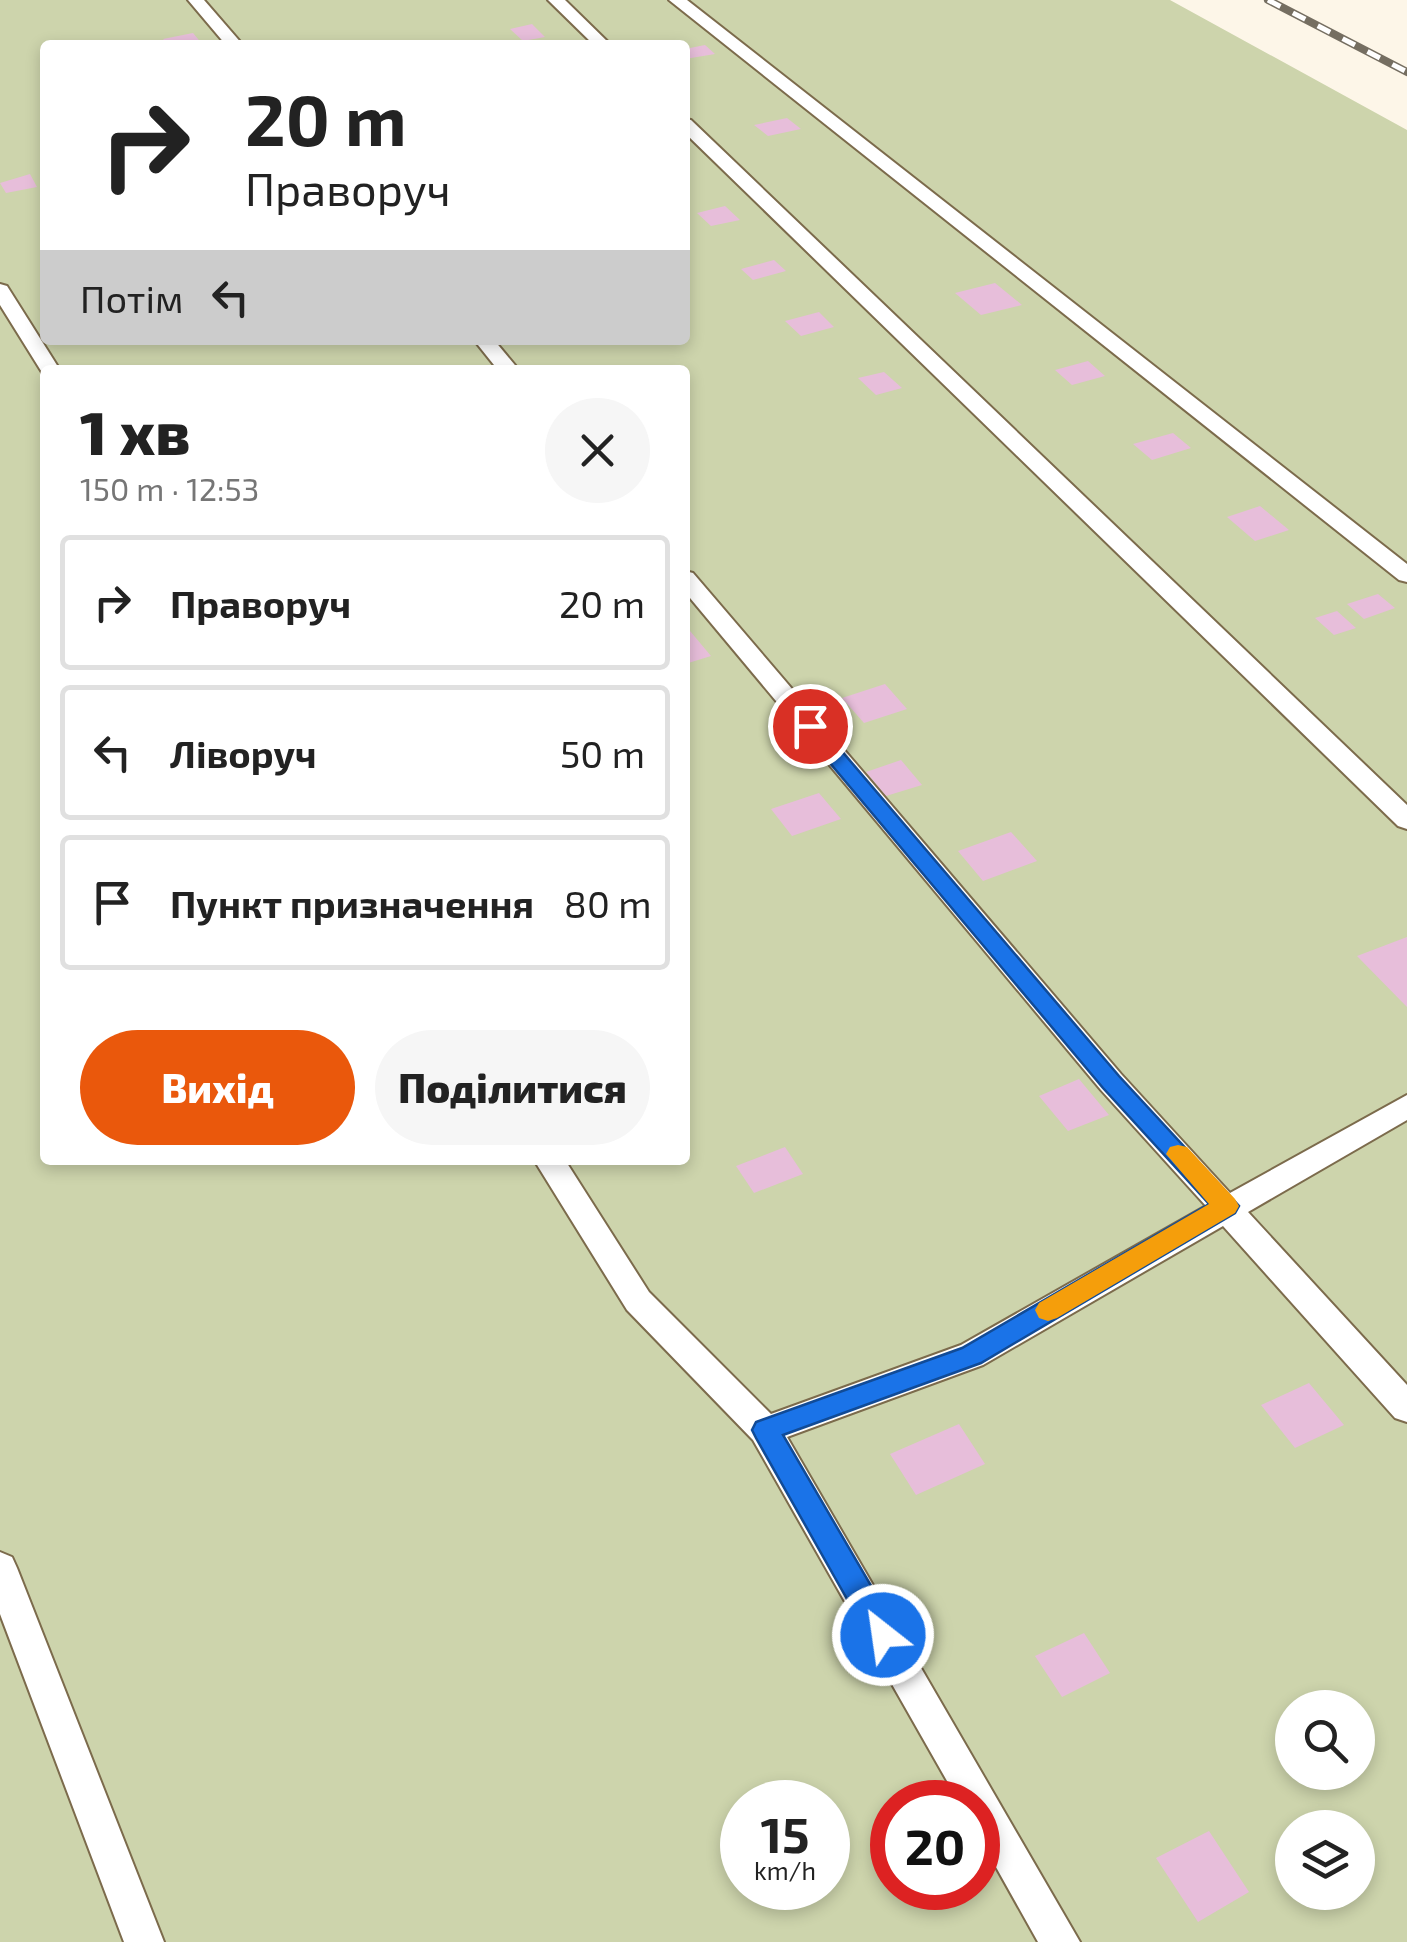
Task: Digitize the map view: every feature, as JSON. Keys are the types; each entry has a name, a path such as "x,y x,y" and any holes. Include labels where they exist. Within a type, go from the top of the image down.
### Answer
{"lane":[{"path":"196,0 230,40"},
{"path":"556,0 598,40"},
{"path":"677,0 1407,574"},
{"path":"690,129 1407,820"},
{"path":"0,290 47,365"},
{"path":"488,345 505,365"},
{"path":"690,584 1111,1082 1407,1408"},
{"path":"766,1430 972,1356 1226,1206 1407,1106"},
{"path":"552,1165 638,1300 766,1430 1060,1942"},
{"path":"0,1568 144,1942"}],"green space":[{"path":"0,0 1170,0 1407,130 1407,1942 0,1942"}],"building":[{"path":"532,24 545,37 522,40 510,29"},
{"path":"193,33 199,40 164,40"},
{"path":"705,45 715,54 690,58 690,48"},
{"path":"787,118 801,129 768,136 754,125"},
{"path":"30,174 37,187 6,193 0,183"},
{"path":"725,206 740,220 711,226 697,213"},
{"path":"774,260 786,271 753,280 741,269"},
{"path":"995,283 1022,305 981,315 955,293"},
{"path":"819,312 834,327 801,336 785,321"},
{"path":"1088,361 1105,376 1072,385 1055,370"},
{"path":"884,372 902,388 876,395 858,378"},
{"path":"1173,433 1191,448 1152,460 1133,444"},
{"path":"1260,506 1289,530 1255,541 1227,517"},
{"path":"1378,594 1395,608 1364,619 1347,604"},
{"path":"1337,611 1356,628 1334,635 1315,618"},
{"path":"690,631 711,656 690,662"},
{"path":"885,684 907,709 864,723 842,698"},
{"path":"901,760 922,785 886,796 866,772"},
{"path":"819,793 841,819 792,836 771,809"},
{"path":"1011,832 1037,861 983,881 958,851"},
{"path":"1407,937 1407,1007 1357,956"},
{"path":"1079,1079 1109,1115 1068,1131 1039,1096"},
{"path":"785,1147 803,1174 754,1193 736,1166"},
{"path":"1309,1383 1344,1425 1295,1448 1261,1405"},
{"path":"959,1424 985,1464 916,1495 890,1454"},
{"path":"1084,1633 1110,1673 1062,1697 1035,1656"},
{"path":"1209,1831 1249,1892 1198,1922 1156,1858"}],"railway":[{"path":"1268,0 1407,72"}],"slow traffic":[{"path":"1048,1310 1226,1206 1178,1154"}],"route":[{"path":"810,726 1111,1082 1226,1206 972,1356 766,1430 883,1635"}]}
